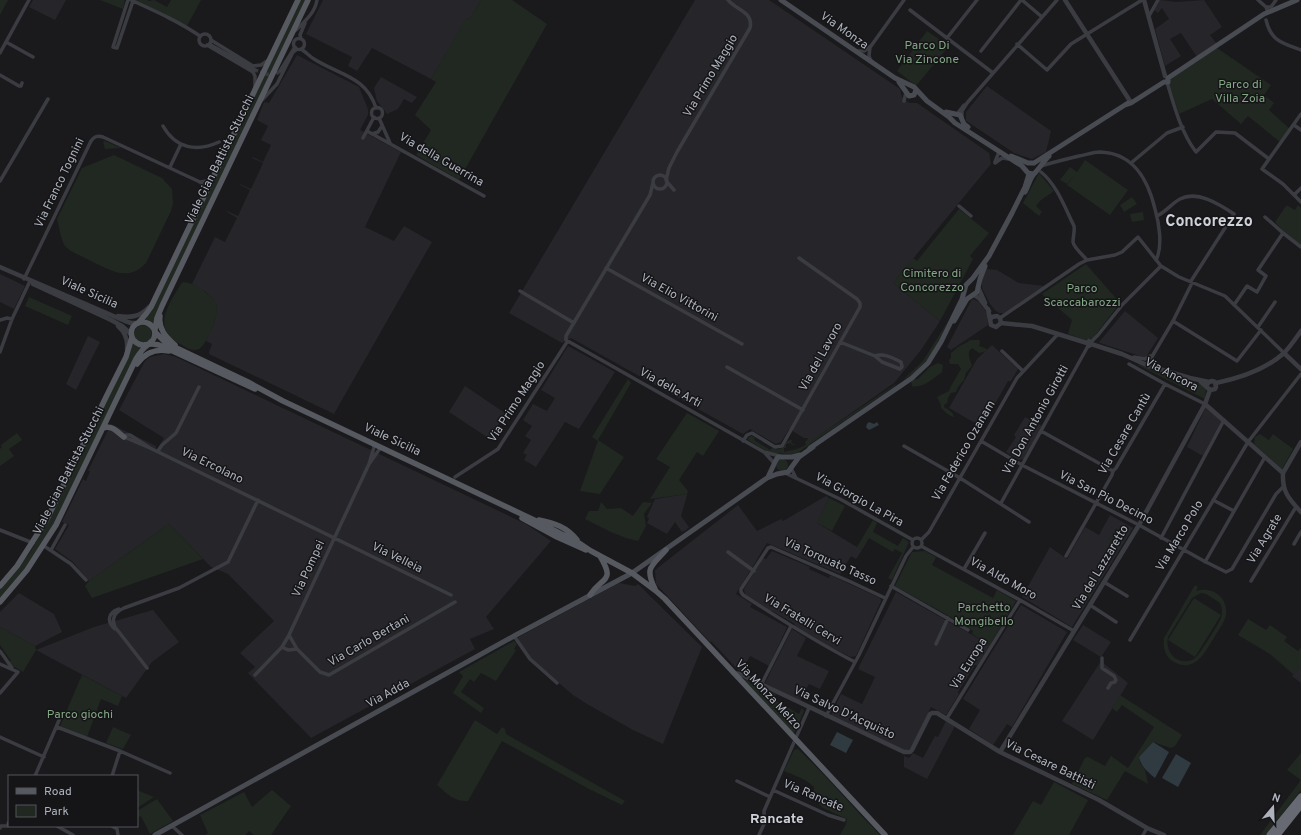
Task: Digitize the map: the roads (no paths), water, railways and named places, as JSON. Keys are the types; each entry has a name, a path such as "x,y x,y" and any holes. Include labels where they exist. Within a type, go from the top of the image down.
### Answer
{"highway":[{"path":"1270,835 1301,797"},
{"path":"1277,835 1301,805"}],"main road":[{"name":"Viale Gian Battista Stucchi","path":"0,586 17,566 47,519 128,353 132,329 146,314 154,301 298,0"},
{"name":"Viale Gian Battista Stucchi","path":"0,602 27,570 44,546 56,525 140,353 153,340 156,320 162,306 308,0"},
{"name":"Via Monza","path":"781,0 872,63 895,78 911,86"},
{"path":"942,111 959,116 966,126 1002,151 1018,160 1034,163 1128,103 1131,103 1267,10 1297,0"},
{"name":"Via Monza","path":"895,78 906,91"},
{"path":"927,101 908,95 906,91 907,87 915,87 927,101 942,111 954,122 1029,172 1037,172 1053,152"},
{"path":"912,96 915,94 916,90"},
{"path":"954,122 960,123 959,116"},
{"path":"954,122 953,117 959,116"},
{"path":"943,338 963,299 967,285 988,256 1025,187 1029,172 1028,163"},
{"path":"1034,163 1040,169"},
{"path":"767,478 783,473 791,467 799,457 918,373 928,363 966,300 978,292 981,276 988,256"},
{"path":"967,285 974,283 978,287"},
{"path":"967,285 967,293 972,295"},
{"path":"162,306 159,323 162,330 174,344 182,350"},
{"path":"138,323 148,323 155,331"},
{"name":"Viale Sicilia","path":"155,331 166,343 244,380 274,397"},
{"path":"132,336 138,344 148,344"},
{"name":"Viale Sicilia","path":"148,344 163,346 244,385 274,397 375,444 532,519 578,547 591,551"},
{"path":"128,376 141,359 154,351 165,350 188,359"},
{"path":"103,428 114,428 124,437"},
{"path":"767,478 776,460 783,456 797,456 813,447"},
{"path":"783,456 790,460 791,467"},
{"path":"774,464 775,470 783,473"},
{"name":"Via Adda","path":"155,835 514,636 632,573 767,478"},
{"name":"Viale Sicilia","path":"500,504 530,523 579,543 599,556 632,573"},
{"path":"532,519 560,526 574,536 579,543"},
{"path":"555,526 560,526 563,530 556,534 555,526"},
{"path":"656,591 650,579 649,571 651,566 666,550"},
{"path":"590,595 605,580 607,575 607,568 599,556"},
{"name":"Via Monza Melzo","path":"632,573 656,591 885,835"}],"street":[{"path":"0,52 29,0"},
{"path":"130,0 117,48 113,47 130,0"},
{"path":"130,0 162,14 200,36"},
{"path":"308,54 304,41 301,39 300,35 306,21 314,10 317,0"},
{"name":"Via Primo Maggio","path":"650,195 662,189 666,185 669,168 750,28 751,22 748,15 728,0"},
{"path":"855,51 864,51 871,46 904,0"},
{"path":"947,38 977,0"},
{"path":"981,51 1022,0 1042,17"},
{"path":"959,116 967,103 1057,0"},
{"path":"1065,0 1128,103"},
{"path":"1017,44 1047,70 1067,47 1141,0 1148,16 1165,80 1175,110 1191,145 1196,152 1216,132 1235,133 1268,159"},
{"path":"1148,16 1158,0"},
{"path":"1258,0 1267,10 1276,1"},
{"path":"910,10 993,73"},
{"path":"1266,20 1273,36 1283,43 1301,50"},
{"path":"292,33 306,21"},
{"path":"204,33 208,34 209,43 203,46 200,44 198,40 200,36 204,33"},
{"path":"298,49 294,42 297,39 301,39"},
{"path":"6,42 33,57"},
{"path":"209,43 253,66 261,65 269,59"},
{"path":"209,43 256,70"},
{"path":"209,43 253,72 255,81 254,90"},
{"path":"259,104 277,84 293,52 304,45"},
{"path":"871,46 869,56 872,63"},
{"path":"280,72 298,49"},
{"name":"Via della Guerrina","path":"298,49 308,54 313,59 360,83 367,90 376,108 380,108 383,112 379,118 390,143 484,196"},
{"path":"0,75 19,86 21,86 22,82"},
{"path":"0,181 48,99"},
{"path":"363,138 374,117 372,112 376,108"},
{"path":"1301,114 1300,118 1262,169 1283,184 1301,202"},
{"path":"374,117 379,118"},
{"path":"1294,125 1301,130"},
{"path":"163,126 169,136 181,144 197,148 206,147 219,142"},
{"path":"372,134 378,132 382,126"},
{"path":"1131,163 1167,134 1183,127"},
{"path":"366,131 390,143"},
{"name":"Via Franco Tognini","path":"24,279 92,139 97,136 103,136 200,182"},
{"path":"170,167 181,144"},
{"path":"999,152 995,164 1002,158 1011,159"},
{"path":"1087,260 1075,246 1073,242 1075,230 1074,226 1055,190 1040,169 1100,152 1120,156 1131,163 1146,182 1152,197 1160,233 1158,256 1156,260"},
{"name":"Via Primo Maggio","path":"455,477 498,449 567,341 566,336 650,195 654,179 669,168"},
{"path":"200,182 207,181 213,176"},
{"path":"653,183 655,187 674,190 663,176 659,176"},
{"path":"200,182 204,186 204,195"},
{"path":"1294,195 1301,188"},
{"path":"1147,365 1153,352 1173,321 1191,284 1191,281 1234,214 1210,199 1186,196 1178,200 1166,212 1157,216"},
{"path":"959,206 972,216"},
{"path":"1265,217 1301,247"},
{"path":"1234,305 1247,286 1256,292 1266,276 1258,270 1283,233"},
{"path":"978,287 988,308 990,324 994,327 998,326 1000,321 1087,260 1115,255 1122,252 1138,237 1161,266 1180,277 1220,293 1301,369"},
{"name":"Via del Lavoro","path":"743,441 747,435 752,433 773,446 780,447 786,440 859,309 859,302 799,258"},
{"name":"Via Don Antonio Girotti","path":"1001,504 1089,343 1098,335 1123,304 1161,266"},
{"name":"Viale Sicilia","path":"0,267 103,313 127,322 138,323"},
{"name":"Via Elio Vittorini","path":"606,268 742,344"},
{"path":"0,352 12,319 30,281"},
{"path":"520,291 574,323"},
{"path":"972,295 979,298 1000,321 1029,325 1089,343 1147,365 1208,384"},
{"path":"103,313 122,317 136,316 146,310 154,301"},
{"path":"1173,321 1237,361 1260,329 1275,302"},
{"path":"103,313 121,328 127,340 126,349 118,373"},
{"name":"Viale Sicilia","path":"103,313 122,326 132,336"},
{"path":"990,320 995,316"},
{"path":"0,320 7,318 12,319"},
{"path":"1208,384 1214,381 1216,383 1251,374 1267,365 1284,353 1301,331"},
{"name":"Via Federico Ozanam","path":"920,540 929,533 1017,378 1058,334"},
{"name":"Via delle Arti","path":"567,341 743,441 764,452 783,456"},
{"path":"840,342 875,356 886,356 901,362 902,366 901,368 896,368 880,361 875,356"},
{"path":"1002,351 1023,371"},
{"path":"1126,356 1146,359 1153,352"},
{"name":"Via Ancora","path":"1128,364 1205,404"},
{"path":"727,367 802,410"},
{"name":"Via Marco Polo","path":"1130,640 1248,442 1301,375"},
{"path":"1208,384 1208,389 1210,390 1216,388 1216,383"},
{"name":"Via Cesare Cantù","path":"1066,556 1165,384"},
{"name":"Via Ercolano","path":"158,451 162,445 176,433 199,387"},
{"name":"Via del Lazzaretto","path":"1000,752 1138,525 1205,404 1210,390"},
{"path":"1205,404 1283,473"},
{"path":"1162,538 1224,420"},
{"path":"1041,431 1113,472"},
{"name":"Via Ercolano","path":"124,437 158,451 334,538"},
{"name":"Via San Pio Decimo","path":"981,441 1022,466 1138,525 1223,572 1232,569 1276,494 1283,487"},
{"path":"1283,487 1283,473 1301,442"},
{"name":"Via Pompei","path":"255,674 282,647 289,635 369,464 375,444"},
{"path":"904,446 960,478 1029,522"},
{"name":"Via Pompei","path":"369,464 381,447"},
{"name":"Via delle Arti","path":"764,452 774,464"},
{"path":"1205,562 1265,457"},
{"name":"Via Giorgio La Pira","path":"791,467 796,478"},
{"name":"Via Giorgio La Pira","path":"783,473 801,480 847,503 913,540"},
{"name":"Via Agrate","path":"1283,487 1287,495 1301,512"},
{"path":"147,668 110,624 109,617 113,612 179,588 228,562 258,500"},
{"path":"1213,500 1234,511"},
{"name":"Via Agrate","path":"1251,581 1296,507"},
{"path":"51,550 65,525"},
{"path":"0,530 33,543"},
{"path":"1294,544 1301,532"},
{"path":"964,569 984,533"},
{"name":"Via Velleia","path":"334,538 451,595"},
{"path":"826,716 859,655 906,556 913,547 913,540 917,538 920,540 921,546 917,548 913,547"},
{"path":"44,546 71,564 86,580"},
{"name":"Via Aldo Moro","path":"921,546 1074,631"},
{"name":"Via Torquato Tasso","path":"741,592 767,548 771,547 886,598"},
{"path":"728,552 754,571"},
{"path":"1104,582 1127,596"},
{"path":"891,586 968,630"},
{"name":"Via Fratelli Cervi","path":"741,592 743,595 791,626 827,648 855,662"},
{"name":"Via Europa","path":"947,718 1020,600"},
{"name":"Via Carlo Bertani","path":"289,635 297,649 320,672 326,675 332,674 455,602"},
{"path":"1090,605 1116,622"},
{"path":"936,644 948,618"},
{"path":"761,685 791,626"},
{"path":"514,636 530,659 556,683"},
{"path":"282,647 288,650 297,649"},
{"path":"0,651 12,668"},
{"path":"1102,658 1102,668 1114,676 1116,680 1115,682 1111,683 1108,688"},
{"path":"0,664 12,668 18,672 0,694"},
{"name":"Via Salvo D'Acquisto","path":"733,673 904,752 912,750 929,716"},
{"path":"759,835 764,824 764,811 794,739 809,708"},
{"name":"Via Cesare Battisti","path":"929,716 934,712 947,718 1000,752 1110,806 1147,828 1164,835"},
{"path":"35,775 60,718"},
{"path":"57,727 120,751 170,773"},
{"path":"0,737 44,757"},
{"path":"112,775 120,751"},
{"name":"Via Rancate","path":"737,781 770,798"},
{"name":"Via Rancate","path":"773,790 828,815 844,820"},
{"path":"0,828 1,826 7,826 8,824"},
{"path":"172,826 182,835"},
{"path":"59,827 73,835"},
{"path":"114,827 118,830 118,835"},
{"path":"1143,835 1147,828"}],"tunnel":[{"path":"255,70 271,75 280,71"}],"district":[{"name":"Concorezzo","path":"1209,222"},
{"name":"Rancate","path":"777,819"}],"park label":[{"name":"Parco Di Via Zincone","path":"927,53"},
{"name":"Parco di Villa Zoia","path":"1240,92"},
{"name":"Cimitero di Concorezzo","path":"932,281"},
{"name":"Parco Scaccabarozzi","path":"1082,296"},
{"name":"Parchetto Mongibello","path":"984,615"},
{"name":"Parco giochi","path":"80,715"}]}
